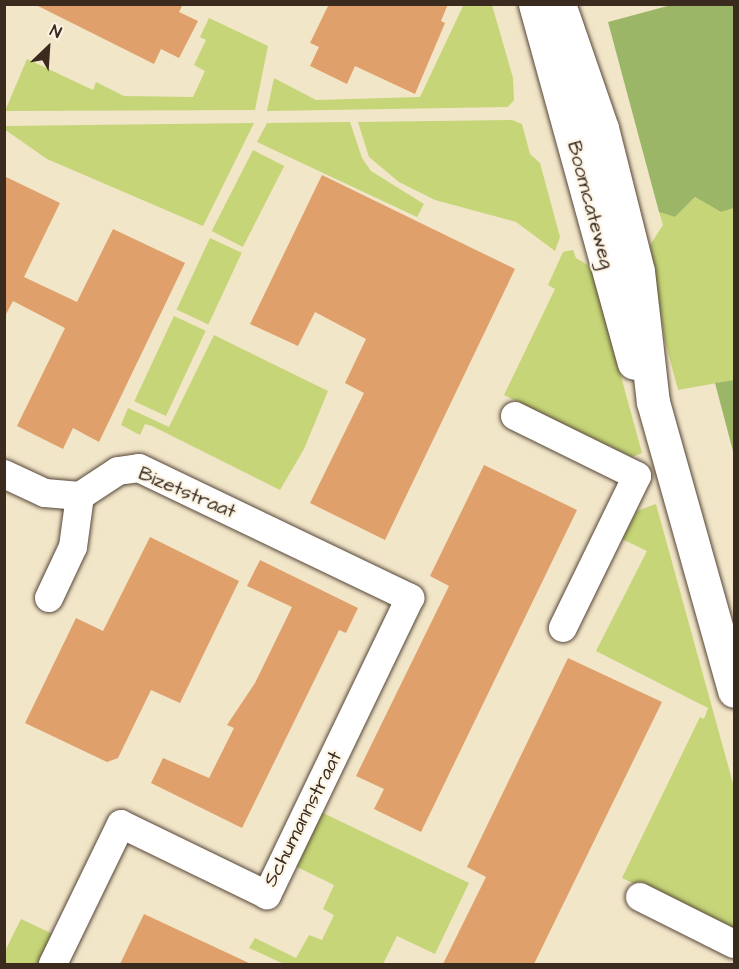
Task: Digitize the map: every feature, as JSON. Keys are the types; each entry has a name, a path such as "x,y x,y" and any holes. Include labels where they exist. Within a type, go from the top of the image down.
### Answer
{"street":[{"name":"Boomcateweg","path":"535,4 630,356 653,402"},
{"name":"Boomcateweg","path":"559,4 602,128 638,271 653,402 735,691"},
{"path":"515,416 637,476 670,468"},
{"name":"Bizetstraat","path":"80,496 118,471 139,468 368,578"},
{"path":"4,474 45,493 80,496 73,547 49,597"},
{"path":"563,628 637,476"},
{"name":"Schumannstraat","path":"53,964 121,824 267,895 410,598 368,578"},
{"path":"640,897 735,944"}],"green space":[{"path":"464,4 492,5 513,78 514,100 508,107 267,111 274,78 316,100 420,97"},
{"path":"675,4 734,5 734,208 721,212 695,197 675,217 659,212 608,22"},
{"path":"209,18 268,46 255,110 5,111 27,59 93,90 96,82 124,96 193,97 205,71 194,65 206,40 200,37"},
{"path":"512,120 522,124 530,154 540,163 560,237 555,251 516,222 435,200 399,182 369,157 358,122"},
{"path":"350,122 362,158 371,171 424,204 417,217 257,142 267,123"},
{"path":"254,123 203,226 47,159 4,129 5,126"},
{"path":"253,150 284,166 243,247 212,231"},
{"path":"695,197 721,212 734,208 734,380 678,390 665,341 650,245 663,225 659,212 675,217"},
{"path":"210,238 242,253 208,324 177,310"},
{"path":"573,250 576,258 591,267 642,453 632,457 504,395 555,289 548,285 563,252"},
{"path":"174,316 206,331 166,416 134,401"},
{"path":"214,335 328,391 304,449 280,490 152,426 145,424 140,435 121,425 128,408 169,427"},
{"path":"734,380 734,455 715,383"},
{"path":"656,504 734,787 734,930 622,878 700,717 704,719 708,708 596,651 647,551 622,539 637,511"},
{"path":"321,812 469,883 435,954 397,936 383,964 284,964 249,948 255,938 296,958 309,935 322,940 334,915 323,909 334,885 291,864"},
{"path":"21,919 55,935 40,964 5,964 4,953"}],"building":[{"path":"34,4 183,4 179,12 198,21 179,58 161,49 154,64"},
{"path":"329,4 448,4 441,21 445,23 415,94 355,66 347,84 310,66 319,47 310,43"},
{"path":"322,175 515,269 385,540 310,503 364,393 345,383 366,339 315,312 298,346 250,324"},
{"path":"4,176 60,203 24,277 77,302 113,229 185,263 99,442 73,428 63,449 17,426 65,328 13,301 4,318"},
{"path":"484,465 577,510 421,832 374,809 384,789 356,776 449,586 430,576"},
{"path":"150,537 239,581 180,703 151,690 118,758 107,762 25,723 76,618 103,631"},
{"path":"260,560 358,608 346,633 339,630 242,828 151,783 163,758 209,778 234,728 227,725 255,683 292,607 247,586"},
{"path":"568,658 662,702 534,964 443,964 486,877 467,867"},
{"path":"144,914 251,964 120,964"}]}
